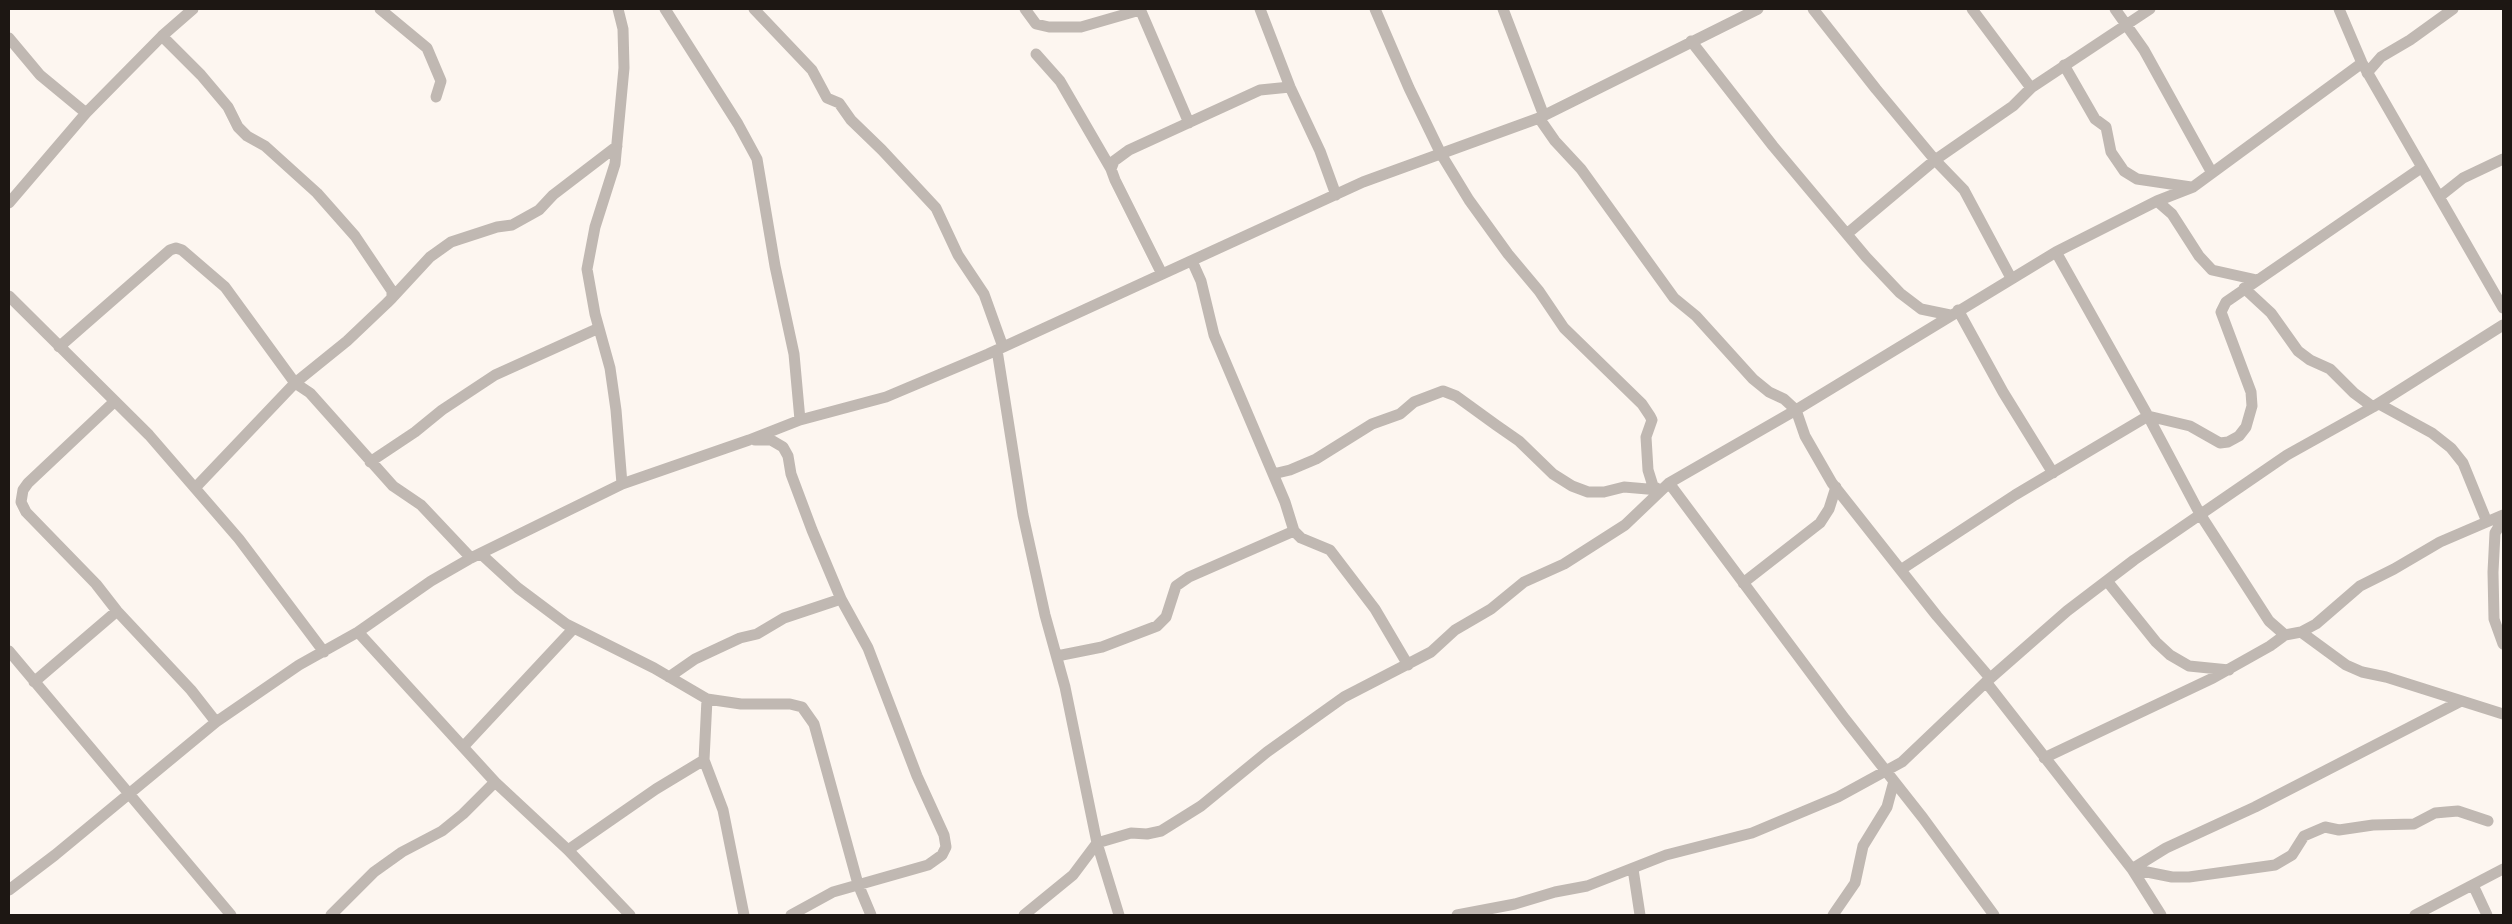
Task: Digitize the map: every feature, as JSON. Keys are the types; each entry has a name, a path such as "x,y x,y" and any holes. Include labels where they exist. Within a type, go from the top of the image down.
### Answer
{"street":[{"path":"9,203 86,113 162,36 193,9"},
{"path":"380,9 388,18 427,48 441,81 436,97"},
{"path":"618,9 623,29 624,68 617,146 610,184 600,208 588,257 588,281 610,368 616,410 622,484"},
{"path":"665,9 738,124 757,159 775,266 794,354 800,420"},
{"path":"754,9 812,70 826,98 839,103 851,120 936,208 958,255 984,294 1000,348 1023,515 1086,780 1096,843 1119,915"},
{"path":"1025,9 1036,24 1050,27 1081,26 1140,9 1189,122"},
{"path":"1260,9 1290,87 1320,151 1336,195"},
{"path":"1375,9 1409,88 1441,154 1469,200 1508,254 1539,291 1564,328 1646,410 1652,420 1646,437 1648,470 1654,486 1660,490"},
{"path":"1503,9 1542,117 1555,141 1582,169 1674,298 1696,316 1753,379 1769,392 1784,399 1796,410 1805,436 1836,487 1902,569 1988,680 2044,758 2132,869 2161,915"},
{"path":"9,890 55,855 216,722 299,665 358,632 430,581 476,556 622,484 749,440 800,420 886,397 1000,348 1363,182 1542,117 1758,9"},
{"path":"1813,9 1876,90 1935,160 1964,190 2011,278"},
{"path":"1972,9 2031,88"},
{"path":"2115,9 2144,50 2212,174"},
{"path":"1848,233 1935,160 2013,106 2031,88 2126,23 2150,9"},
{"path":"2339,9 2364,68 2503,308"},
{"path":"1024,915 1073,875 1096,843 1131,833 1147,834 1161,831 1201,806 1267,752 1344,697 1431,652 1455,630 1491,609 1524,582 1564,564 1625,525 1669,482 1796,410 1954,312 2056,252 2157,201 2193,187 2364,68 2410,40 2453,9"},
{"path":"162,36 201,75 222,100 238,127 247,136 265,146 317,193 355,236 392,291 392,298"},
{"path":"9,38 40,75 86,113"},
{"path":"1691,41 1774,146 1866,257 1900,293 1921,309 1954,312"},
{"path":"1036,54 1060,81 1111,169 1162,274"},
{"path":"2064,65 2095,119 2106,127 2110,152 2124,171 2137,179 2193,187"},
{"path":"1111,169 1114,161 1129,150 1189,122 1260,90 1290,87"},
{"path":"195,488 295,383 347,341 392,298 430,257 451,242 497,226 512,225 539,210 553,196 617,146"},
{"path":"2439,197 2463,178 2503,159"},
{"path":"1902,569 2053,473 2148,416 2190,426 2220,443 2228,442 2239,436 2246,427 2252,406 2251,392 2221,312 2226,302 2422,168"},
{"path":"2157,201 2172,214 2199,256 2212,270 2257,280"},
{"path":"59,347 170,250 176,248 182,250 225,288 295,383 310,393 393,486 422,506 476,556 518,588 574,628 669,677 707,699 741,704 790,704 802,707 814,724 858,884 871,915"},
{"path":"2056,252 2148,416 2200,514 2269,621 2285,635"},
{"path":"1192,261 1201,282 1214,335 1274,474 1294,530 1301,538 1330,550 1375,609 1408,665"},
{"path":"2244,288 2272,313 2298,350 2310,360 2330,369 2354,393 2432,433 2451,448 2463,463 2487,522"},
{"path":"9,296 149,435 239,539 324,652"},
{"path":"1954,312 2053,473"},
{"path":"1457,915 1475,914 1587,886 1666,855 1752,833 1801,814 1902,762 1988,680 2067,611 2107,581 2200,514 2287,455 2376,405 2503,325"},
{"path":"370,462 415,432 442,410 495,376 599,328"},
{"path":"1274,474 1290,470 1316,459 1372,424 1400,414 1414,402 1443,391 1456,396 1496,424 1518,441 1553,474 1572,486 1588,492 1604,492 1624,487 1660,490"},
{"path":"115,401 28,482 23,490 21,502 26,512 73,558 118,611 191,690 216,722"},
{"path":"749,440 771,440 783,447 806,515 841,599 868,648 917,776 944,835 946,848 942,855 928,865 833,892 791,915"},
{"path":"1669,482 1994,915"},
{"path":"1743,583 1820,524 1829,509 1836,487"},
{"path":"9,503 21,502"},
{"path":"2044,758 2229,670 2285,635 2301,632 2316,624 2360,586 2440,542 2503,515"},
{"path":"2503,520 2495,534 2493,572 2494,619 2503,644"},
{"path":"1057,656 1102,647 1157,626 1166,617 1176,586 1189,577 1294,530"},
{"path":"2107,581 2156,642 2170,655 2190,666 2229,670"},
{"path":"669,677 695,659 740,638 757,634 784,618 841,599"},
{"path":"34,682 118,611"},
{"path":"463,747 574,628"},
{"path":"358,632 495,782 568,850 630,915"},
{"path":"2301,632 2346,665 2362,672 2503,714"},
{"path":"9,651 231,915"},
{"path":"707,699 707,730 704,760 723,810 744,915"},
{"path":"2132,869 2166,848 2254,807 2461,701"},
{"path":"568,850 656,789 704,760"},
{"path":"1833,915 1855,883 1863,846 1887,807 1894,781"},
{"path":"331,915 374,872 402,852 442,831 463,814 495,782"},
{"path":"2132,869 2172,877 2188,877 2275,865 2292,855 2304,836 2325,827 2339,830 2381,825 2414,824 2435,813 2458,811 2488,822"},
{"path":"1632,869 1640,915"},
{"path":"2415,915 2503,869"},
{"path":"2473,885 2488,915"}]}
